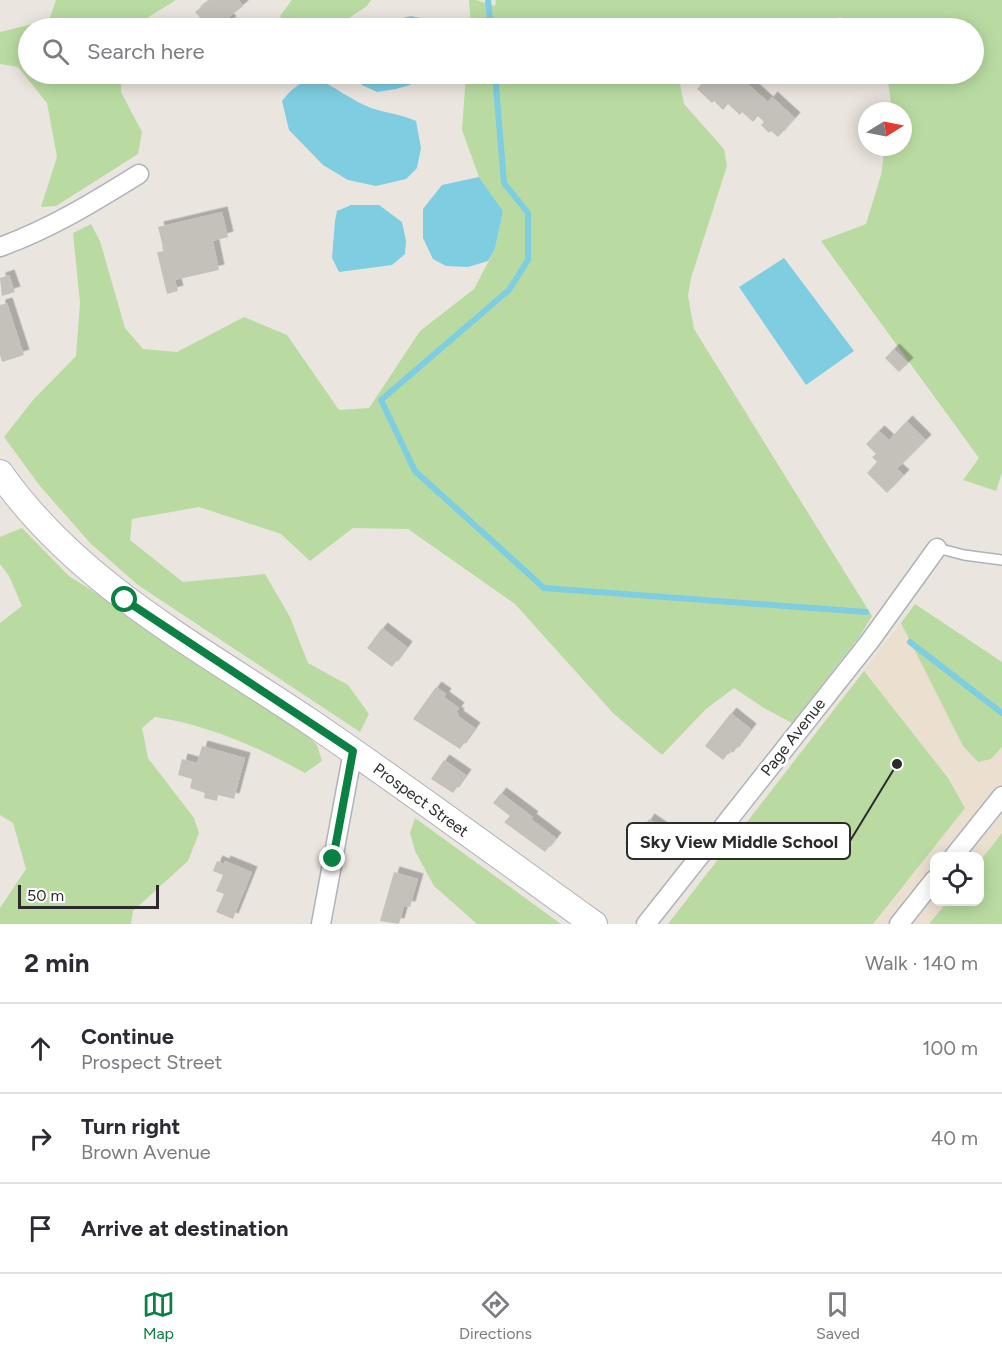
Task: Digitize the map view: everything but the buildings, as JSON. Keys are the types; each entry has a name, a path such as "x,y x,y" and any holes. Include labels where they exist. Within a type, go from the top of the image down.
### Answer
{"main road":[{"name":"Prospect Street","path":"0,473 54,539 125,600 353,751 594,924"}],"street":[{"path":"0,247 27,237 86,207 139,174"},
{"name":"Page Avenue","path":"646,924 870,641 937,548"},
{"path":"321,924 353,751"},
{"path":"957,852 1002,796"},
{"path":"899,924 930,885"}],"lane":[{"path":"937,548 964,555 1002,560"}],"shaded area":[{"path":"915,604 1002,662 1002,924 668,924"}],"green space":[{"path":"56,0 176,0 147,18 50,18"},
{"path":"292,0 371,0 367,6 349,18 281,18 280,16"},
{"path":"469,0 495,6 496,0 1002,0 1002,472 996,491 963,480 979,458 821,241 866,224 881,175 884,156 912,156 912,102 891,102 888,84 984,84 984,18 470,18"},
{"path":"18,28 18,67 0,64 0,32"},
{"path":"32,84 121,84 121,92 142,132 138,154 56,206 41,207 57,157 47,103"},
{"path":"465,84 680,84 684,104 724,149 727,166 691,278 688,296 694,329 872,616 860,636 792,723 734,688 706,709 662,755 613,713 515,604 408,529 353,528 310,561 281,534 199,507 132,519 130,540 183,582 265,574 290,617 308,663 348,685 369,714 360,732 138,585 91,544 40,486 4,437 33,400 76,356 80,303 73,233 91,224 100,241 125,328 143,349 177,352 244,317 287,335 339,410 369,408 420,331 474,289 495,249 503,211 479,177 462,130"},
{"path":"22,528 69,576 142,622 300,729 317,745 322,761 305,773 251,746 194,725 155,717 142,728 148,758 194,818 199,833 188,861 133,911 131,924 0,924 0,908 26,869 13,823 0,815 0,623 22,606 9,576 0,564 0,537"},
{"path":"915,604 1002,662 1002,747 991,759 978,762 963,746 901,623"},
{"path":"864,671 948,778 965,808 873,924 668,924"},
{"path":"415,818 561,924 477,924 434,886 415,851 410,833"},
{"path":"1002,833 1002,924 929,924 944,906 984,906 984,856"}],"water":[{"path":"327,84 371,108 416,121 421,148 417,168 406,179 376,186 348,180 323,165 289,130 282,101 297,86"},
{"path":"362,84 411,84 377,92"},
{"path":"479,177 503,211 495,249 488,261 468,267 446,266 433,259 423,238 423,209 442,185"},
{"path":"351,205 379,205 402,222 406,241 405,254 392,265 339,272 332,258 335,221 337,211"},
{"path":"784,258 854,351 806,385 739,287"}],"waterway":[{"path":"488,0 490,18"},
{"path":"496,84 504,183 528,213 528,260 509,290 381,400 415,471 544,588 866,612"},
{"path":"910,642 1002,713"}],"place":[{"name":"Sky View Middle School","path":"897,764"}],"route":[{"path":"125,600 353,751 333,859"}]}
